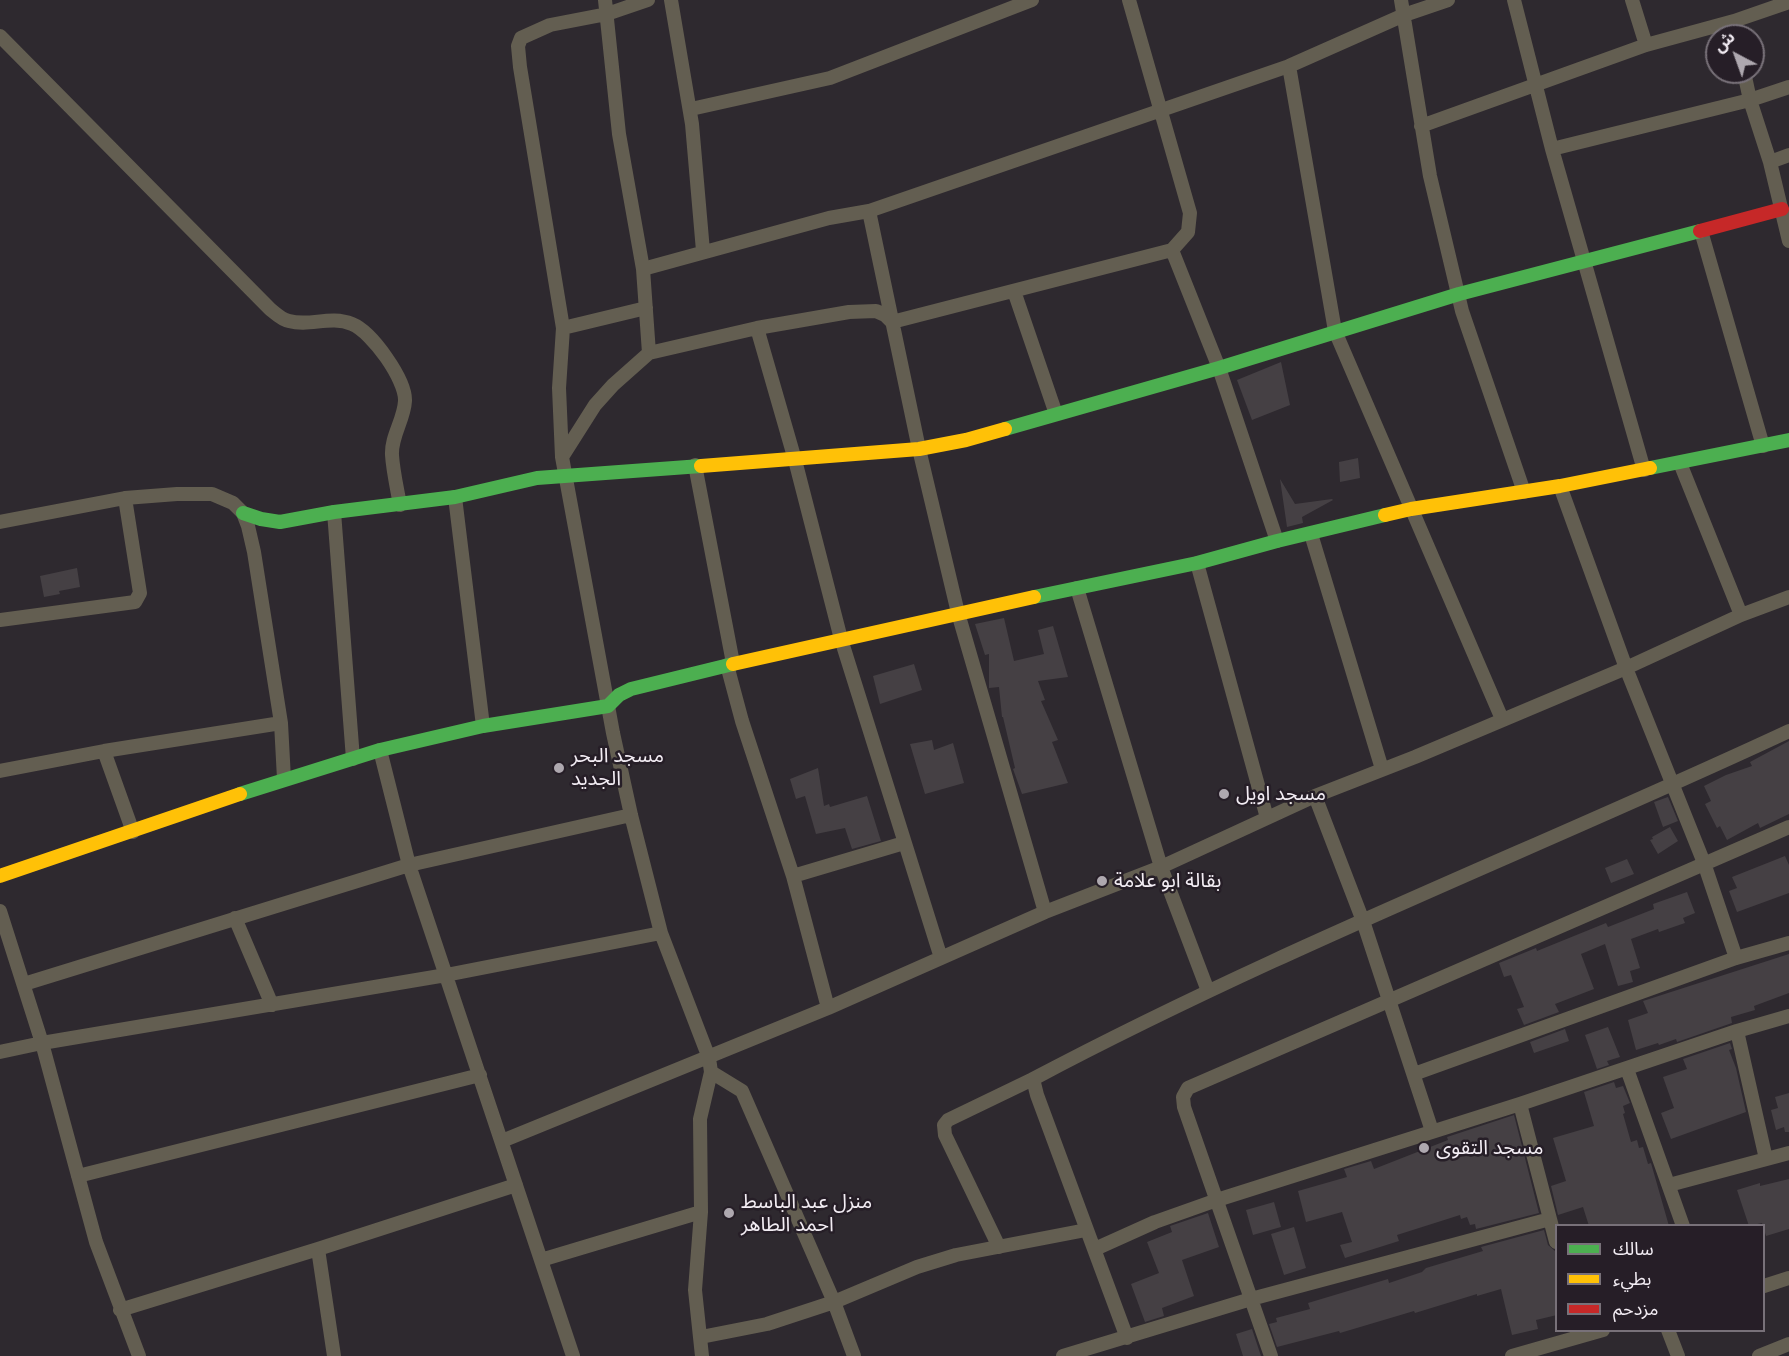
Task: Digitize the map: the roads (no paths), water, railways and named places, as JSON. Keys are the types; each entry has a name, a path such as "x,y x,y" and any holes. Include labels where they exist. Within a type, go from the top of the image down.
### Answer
{"street":[{"path":"648,0 606,7 550,25 520,38 518,46 563,328 559,388 562,458 608,706 630,815 661,933 709,1058 711,1072 700,1119 701,1212 695,1290 702,1356"},
{"path":"671,0 691,109 703,251"},
{"path":"691,109 830,78 1032,0"},
{"path":"892,322 1172,250 1188,232 1190,213 1129,0"},
{"path":"1401,0 1430,176 1459,294 1461,311 1524,492"},
{"path":"643,268 829,218 869,211 1289,66 1404,15 1448,0"},
{"path":"1514,0 1552,148 1644,470"},
{"path":"1632,0 1646,45"},
{"path":"1421,126 1646,45 1734,21 1789,2"},
{"path":"606,7 619,134 643,268 649,353"},
{"path":"0,36 270,309 287,321 307,323 334,319 354,325 369,338 397,372 405,394 405,404 394,436 392,453 400,505"},
{"path":"1289,66 1335,331 1502,719"},
{"path":"1747,84 1770,162 1789,241"},
{"path":"1552,148 1750,100 1789,87"},
{"path":"1770,162 1789,155"},
{"path":"243,513 280,522 334,512 454,497 537,478 695,465 795,460 918,449 966,440 1219,368 1459,294 1782,209"},
{"path":"869,211 918,449 958,613 1045,912"},
{"path":"1701,231 1763,446"},
{"path":"1172,250 1219,368 1277,541"},
{"path":"1014,291 1056,414"},
{"path":"563,328 646,308"},
{"path":"562,458 595,405 613,385 649,353 757,328 849,312 876,311 885,315 892,322"},
{"path":"757,328 795,460 841,639 941,958"},
{"path":"0,876 284,779 380,750 483,726 608,706 619,695 631,689 730,664 1197,563 1411,509 1560,486 1789,440"},
{"path":"1680,463 1741,615"},
{"path":"695,465 742,721 793,876 828,1008"},
{"path":"1560,486 1626,668 1704,862 1736,958"},
{"path":"0,522 124,498 212,494 233,503 243,513 254,552 281,723 284,779"},
{"path":"454,497 483,726"},
{"path":"0,620 135,602 140,594 124,498"},
{"path":"334,512 353,759"},
{"path":"1311,534 1382,769"},
{"path":"1197,563 1267,818"},
{"path":"1077,588 1161,867 1208,991"},
{"path":"502,1142 828,1008 1045,912 1161,867 1315,796 1626,668 1741,615 1789,597"},
{"path":"0,771 104,751 281,723"},
{"path":"999,1247 945,1135 944,1125 948,1120 1208,991 1673,785 1789,731"},
{"path":"380,750 409,865 573,1356"},
{"path":"104,751 133,832"},
{"path":"1315,796 1363,921 1432,1131"},
{"path":"24,984 409,865 630,815"},
{"path":"1271,1356 1184,1107 1183,1096 1188,1088 1789,826"},
{"path":"793,876 904,843"},
{"path":"0,911 42,1043 96,1242 139,1356"},
{"path":"235,918 272,1005"},
{"path":"0,1052 447,975 661,933"},
{"path":"1414,1074 1736,958 1789,942"},
{"path":"1095,1249 1155,1222 1217,1200 1789,1016"},
{"path":"1737,1031 1766,1159"},
{"path":"1627,1069 1682,1224"},
{"path":"711,1072 741,1091 834,1302 854,1356"},
{"path":"78,1176 480,1075"},
{"path":"1033,1079 1036,1095 1127,1338"},
{"path":"1520,1104 1555,1235"},
{"path":"1668,1185 1789,1153"},
{"path":"120,1310 516,1185"},
{"path":"542,1260 701,1212"},
{"path":"1064,1356 1251,1299 1550,1219"},
{"path":"700,1337 767,1324 834,1302 917,1267 956,1255 1086,1230"},
{"path":"318,1249 334,1356"},
{"path":"1765,1286 1789,1278"},
{"path":"1669,1332 1678,1356"},
{"path":"1512,1356 1583,1333"},
{"path":"1759,1356 1789,1344"}],"place":[{"name":"مسجد البحر الجديد","path":"559,768"},
{"name":"مسجد اويل","path":"1224,794"},
{"name":"بقالة ابو علامة","path":"1102,881"},
{"name":"مسجد التقوى","path":"1424,1148"},
{"name":"منزل عبد الباسط احمد الطاهر","path":"729,1213"}]}
